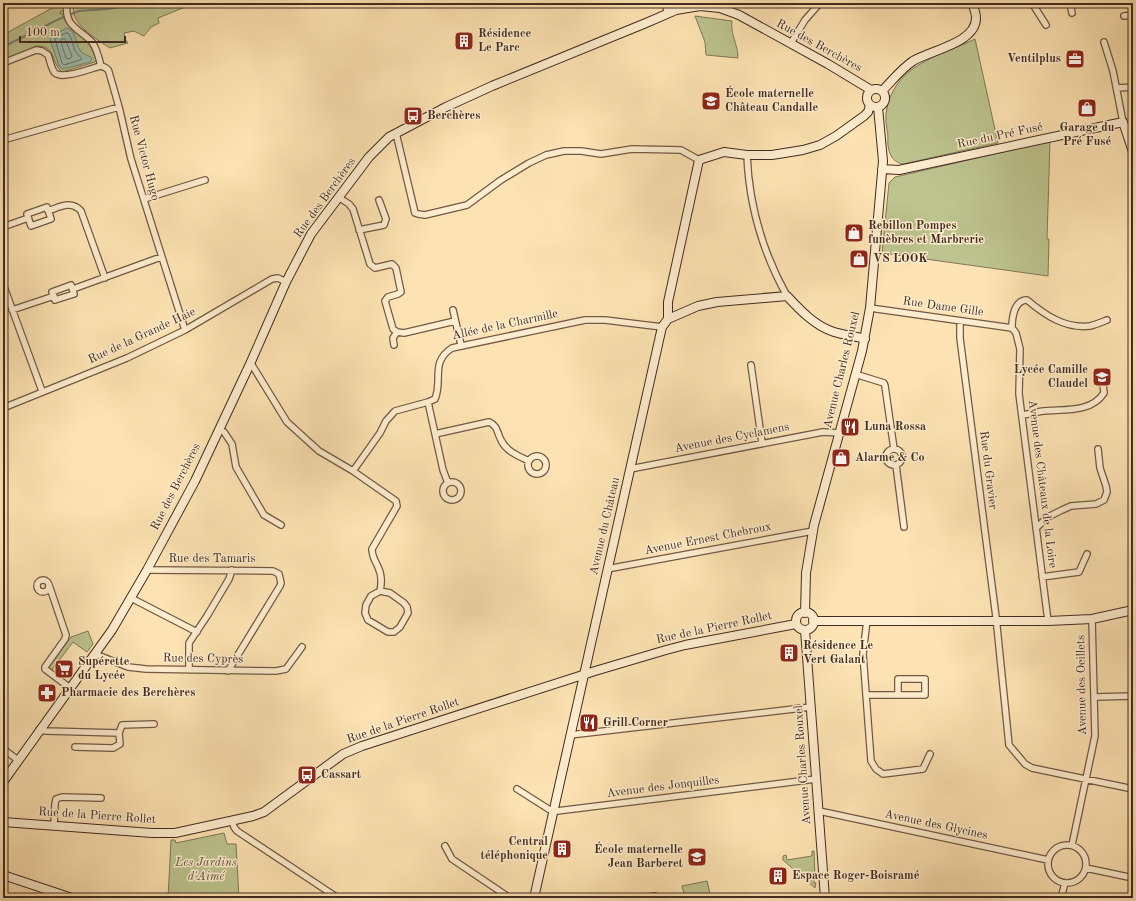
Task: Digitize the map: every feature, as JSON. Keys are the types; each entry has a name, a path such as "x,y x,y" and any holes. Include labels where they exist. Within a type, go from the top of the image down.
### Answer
{"street":[{"path":"67,3 67,17 70,22 96,48 101,66 108,70 120,107"},
{"path":"666,3 667,14"},
{"path":"791,43 806,20 820,3"},
{"path":"882,91 913,61 971,33 975,26 976,16 972,3"},
{"path":"1032,3 1046,25"},
{"path":"1070,3 1072,13"},
{"name":"Rue des Berchères","path":"3,782 112,630 131,598 195,480 250,364 286,282 311,234 338,197 382,142 396,136 460,100 667,14 681,9 694,7 720,8 739,15 872,90"},
{"path":"1124,16 1133,14"},
{"path":"1104,42 1117,88 1123,122 1133,152"},
{"path":"3,63 36,50 48,55 53,70 60,76 67,76 101,66"},
{"path":"1117,88 1133,87"},
{"path":"699,160 724,152 747,155 786,153 820,145 836,136 864,116 874,106 884,101 885,96 882,91 877,89 869,92 867,97 867,100 874,106"},
{"name":"Avenue Charles Rouxel","path":"805,613 806,573 813,531 865,339 870,308 882,169 882,148 874,106"},
{"name":"Rue Victor Hugo","path":"3,140 120,107 131,159 185,330"},
{"name":"Rue du Pré Fusé","path":"882,169 899,170 1123,122"},
{"path":"396,136 415,213 422,214 467,205 501,180 529,164 546,155 564,151 581,151 601,154 632,150 675,150 685,151 699,160"},
{"path":"747,155 750,190 760,236 774,273 787,296 797,308 824,328 865,339"},
{"path":"699,160 668,302 668,319 698,306 717,302 787,296"},
{"path":"144,199 205,180"},
{"path":"338,197 349,204 353,209 370,264 375,268 392,264 396,268 401,292 388,297 385,302 393,329 397,332 404,333 456,321"},
{"path":"359,230 384,225 386,219 379,200"},
{"path":"48,211 70,204 77,206 81,211 105,278"},
{"path":"47,207 48,211 51,218 31,226 27,214 47,207"},
{"path":"3,227 28,218"},
{"path":"12,310 54,296 55,300 74,294 73,289 161,257"},
{"name":"Rue de la Grande Haie","path":"3,408 127,358 185,330 272,279 278,278 286,282"},
{"path":"3,284 42,391"},
{"path":"1012,328 1015,310 1020,302 1025,299 1048,316 1065,324 1091,326 1107,320"},
{"name":"Rue Dame Gille","path":"870,308 1012,328"},
{"path":"453,310 461,345"},
{"name":"Avenue du Château","path":"534,898 662,327 668,319"},
{"name":"Allée de la Charmille","path":"428,402 435,399 437,394 438,366 440,358 445,352 461,345 585,320 605,320 662,327"},
{"name":"Rue du Gravier","path":"960,321 960,338 996,621 1010,748 1028,766 1086,780 1133,789"},
{"name":"Avenue des Châteaux de la Loire","path":"1012,328 1016,333 1020,349 1018,386 1048,621"},
{"path":"394,345 393,338 397,332"},
{"path":"250,364 287,422 319,451 353,471 396,501 397,506 372,549 372,556 379,568 382,579 380,591"},
{"path":"751,365 762,444"},
{"path":"855,374 884,383 894,449 900,453 902,458 896,465"},
{"path":"1022,415 1044,411 1069,410 1091,405 1097,402 1104,393 1102,374"},
{"path":"353,471 380,433 386,421 395,411 428,402 443,470 448,483"},
{"path":"435,434 489,422 494,424 501,440 512,453 529,461"},
{"path":"219,429 224,432 232,444 236,467 264,515 281,525"},
{"name":"Avenue des Cyclamens","path":"630,469 823,432 839,433"},
{"path":"894,449 887,453 886,458 890,464 896,465"},
{"path":"1036,528 1048,517 1071,506 1096,504 1104,500 1107,492 1100,468 1098,449"},
{"path":"896,465 904,527"},
{"name":"Avenue Ernest Chebroux","path":"608,569 813,531"},
{"path":"1042,577 1079,572 1087,554"},
{"name":"Rue des Tamaris","path":"147,570 232,570 277,572 280,577 280,586 228,671"},
{"path":"189,670 189,643 229,579 232,570"},
{"path":"49,585 66,635 65,639 45,669 70,688"},
{"path":"380,591 390,593 404,603 406,607 408,613 400,627 394,632 388,632 368,620 365,613 366,605 371,596 380,591"},
{"path":"131,598 197,632"},
{"path":"813,621 1048,621 1092,619 1133,610"},
{"path":"805,613 810,614 813,621 812,626 805,630 799,628 796,624 798,616 805,613"},
{"name":"Avenue des Oeillets","path":"1072,845 1095,736 1092,619"},
{"path":"867,620 863,654 871,761 876,769 883,774 923,769 930,754"},
{"name":"Rue de la Pierre Rollet","path":"3,822 162,833 189,830 253,816 264,812 343,754 362,746 584,674 685,645 796,624"},
{"name":"Avenue Charles Rouxel","path":"805,630 825,898"},
{"name":"Rue des Cyprès","path":"95,654 128,667 146,669 276,671 286,669 302,647"},
{"path":"866,695 898,695 925,695 925,679 898,679 898,695"},
{"path":"1095,697 1133,696"},
{"path":"570,735 811,707"},
{"path":"75,748 117,747 120,744 119,732 122,725 154,724"},
{"path":"39,730 119,732"},
{"path":"3,749 18,760"},
{"name":"Avenue des Jonquilles","path":"553,811 816,780"},
{"path":"518,789 553,811"},
{"path":"54,825 56,799 62,797 101,798"},
{"name":"Avenue des Glycines","path":"819,811 1048,860"},
{"path":"232,821 237,831 338,898"},
{"path":"1072,845 1082,851 1087,862 1086,868 1080,878 1070,883 1065,883 1059,881 1050,872 1048,860 1051,854 1060,846 1072,845"},
{"path":"445,846 452,859 510,898"},
{"path":"1086,868 1133,878"},
{"path":"3,875 72,898"},
{"path":"1061,898 1065,883"},
{"path":"641,898 655,896"}],"green space":[{"path":"65,3 63,11 60,12 60,14 62,13 63,18 69,26 85,39 93,51 96,60 95,62 62,72 58,68 50,51 42,46 35,46 3,60 3,35 52,8"},
{"path":"74,3 195,3 158,18 159,23 151,27 144,36 134,31 124,33 125,39 128,43 110,48 84,30 79,24 73,10"},
{"path":"695,16 732,21 732,30 738,58 706,55 705,42"},
{"path":"975,39 998,143 903,164 899,163 892,158 890,154 886,124 886,114 890,97 897,84 907,73 919,65"},
{"path":"1050,141 1047,239 1049,239 1048,276 882,253 889,183 895,177"},
{"path":"88,631 93,644 87,652 73,642 51,671 49,667 71,637"},
{"name":"Les Jardins d'Aimé","path":"224,833 227,844 236,844 239,898 168,898 171,840 175,840 176,843"},
{"path":"812,851 814,851 815,888 783,860 783,856 786,855 787,860 812,856"},
{"path":"707,881 711,898 685,898 682,886"}],"water":[{"path":"67,28 73,32 78,47 81,51 92,59 90,62 63,69 59,66 50,39 51,36"}],"waterway":[{"path":"3,47 59,19 79,11 108,9 144,3"}],"place":[{"name":"Résidence Le Parc","path":"464,41"},
{"name":"Ventilplus","path":"1075,59"},
{"name":"École maternelle Château Candalle","path":"711,101"},
{"name":"Garage du Pré Fusé","path":"1087,108"},
{"name":"Berchères","path":"413,116"},
{"name":"Rebillon Pompes funèbres et Marbrerie","path":"854,233"},
{"name":"VS LOOK","path":"859,259"},
{"name":"Lycée Camille Claudel","path":"1102,377"},
{"name":"Luna Rossa","path":"850,427"},
{"name":"Alarme & Co","path":"841,458"},
{"name":"Résidence Le Vert Galant","path":"789,653"},
{"name":"Supérette du Lycée","path":"64,669"},
{"name":"Pharmacie des Berchères","path":"47,693"},
{"name":"Grill Corner","path":"589,723"},
{"name":"Cassart","path":"307,775"},
{"name":"Central téléphonique","path":"562,849"},
{"name":"École maternelle Jean Barberet","path":"697,857"},
{"name":"Espace Roger-Boisramé","path":"778,876"}]}
